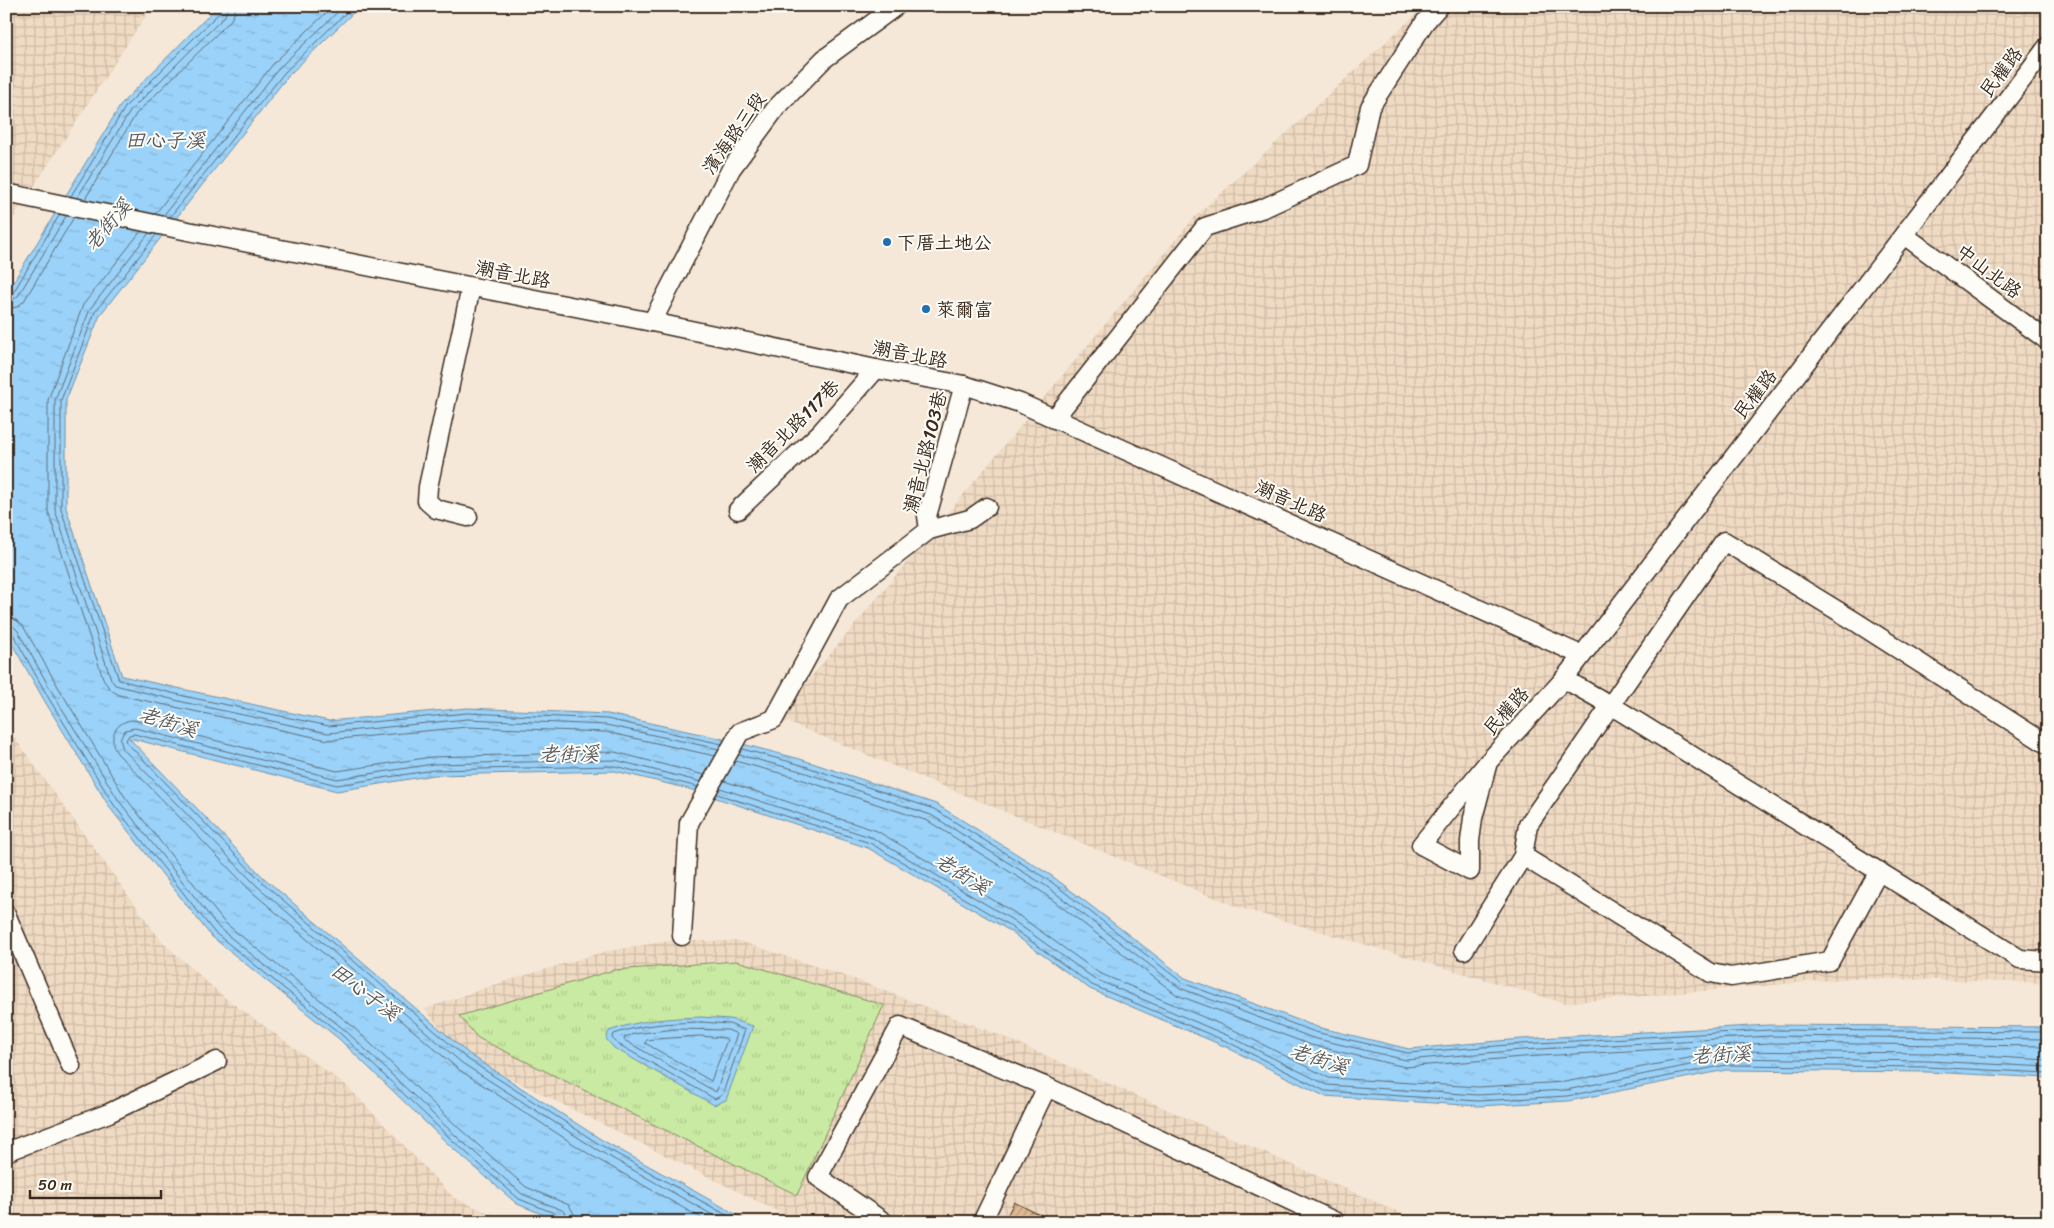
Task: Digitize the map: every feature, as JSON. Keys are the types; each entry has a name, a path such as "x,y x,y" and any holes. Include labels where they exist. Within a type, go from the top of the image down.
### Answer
{"street":[{"name":"濱海路三段","path":"652,322 731,169 776,108 824,59 896,6"},
{"path":"1054,420 1206,227 1264,208 1357,165 1370,107 1425,22 1439,6"},
{"name":"民權路","path":"1488,762 1472,818 1470,870 1422,845 1488,762 1564,679 2048,46"},
{"name":"潮音北路","path":"6,193 188,231 652,322 876,370 964,386 1020,404 1581,655"},
{"name":"中山北路","path":"1904,235 2048,341"},
{"path":"468,517 436,509 427,501 428,487 471,287"},
{"name":"潮音北路117巷","path":"738,510 821,432 876,370"},
{"name":"潮音北路103巷","path":"929,530 927,516 964,386"},
{"name":"潮音北路103巷","path":"682,936 688,823 740,732 774,719 839,599 929,530 970,519 987,507"},
{"path":"1464,950 1523,856 1528,825 1612,706 1724,541 1856,622 2048,745"},
{"path":"1564,679 1612,706 2020,959 2048,961"},
{"path":"1523,856 1711,973 1731,978 1830,962 1879,871"},
{"path":"6,914 71,1066"},
{"path":"884,1222 818,1177 900,1026 1048,1087 1336,1222"},
{"path":"6,1152 109,1113 217,1061"},
{"path":"982,1222 1048,1087"}],"shaded area":[{"path":"6,6 152,6 6,229"},
{"path":"1425,6 2048,6 2048,983 1853,978 1564,1003 1237,907 777,718 1193,219"},
{"path":"6,726 162,942 224,997 347,1086 454,1198 510,1222 6,1222"},
{"path":"669,941 739,941 857,980 1004,1037 1421,1222 799,1222 461,1054 425,1009 493,985 603,952"}],"green space":[{"path":"737,961 884,1005 797,1195 478,1038 459,1016 614,970"}],"water":[{"path":"218,6 360,6 288,76 100,315 66,400 66,508 122,676 329,721 467,708 608,714 719,738 800,759 936,804 1052,876 1185,978 1317,1027 1409,1049 1521,1039 1769,1025 2048,1027 2048,1078 1927,1072 1726,1070 1568,1101 1479,1106 1324,1096 1226,1047 1090,989 1005,928 868,848 689,789 615,771 434,775 337,791 129,738 264,878 469,1054 602,1140 750,1222 562,1222 517,1204 448,1144 339,1039 211,936 110,808 44,700 6,633 6,294 122,103"},
{"path":"701,1017 730,1019 753,1026 726,1100 714,1105 614,1048 606,1039 609,1031 632,1024 666,1019"}],"building":[{"path":"1014,1202 1054,1222 1004,1222"}],"place":[{"name":"下厝土地公","path":"887,242"},
{"name":"萊爾富","path":"926,309"}],"water label":[{"name":"田心子溪","path":"165,140"},
{"name":"老街溪","path":"108,225"},
{"name":"老街溪","path":"168,722"},
{"name":"老街溪","path":"569,754"},
{"name":"老街溪","path":"962,874"},
{"name":"田心子溪","path":"365,992"},
{"name":"老街溪","path":"1721,1055"},
{"name":"老街溪","path":"1319,1059"}]}
